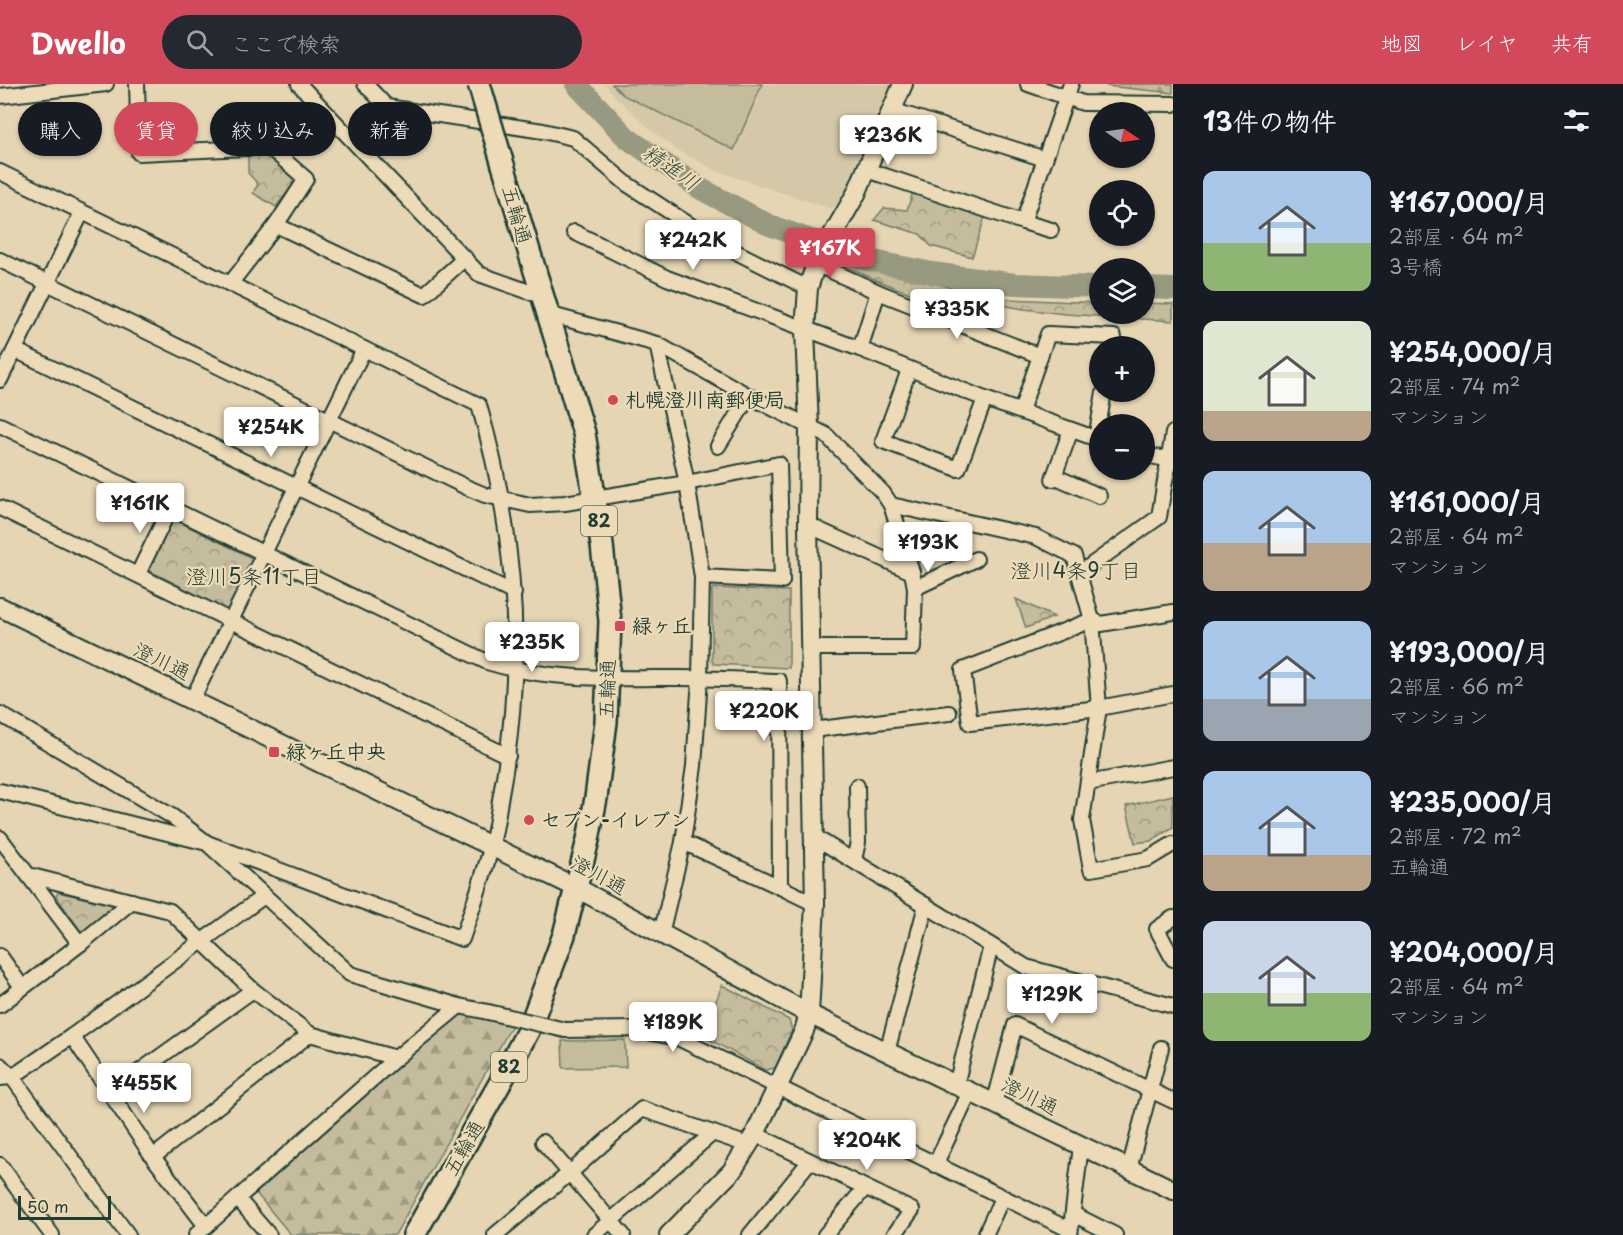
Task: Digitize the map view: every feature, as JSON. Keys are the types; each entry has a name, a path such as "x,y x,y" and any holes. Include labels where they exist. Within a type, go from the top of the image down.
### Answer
{"main road":[{"name":"五輪通","path":"414,1235 529,1029 564,935 577,888 597,798 606,722 610,621 596,500 584,433 479,84"}],"street":[{"path":"4,92 106,84"},
{"path":"137,84 139,153 269,147 306,179 276,225 231,284"},
{"path":"299,84 479,274 544,305 657,344 749,396 826,435 883,493 891,505 912,572 915,588 913,648 810,648"},
{"path":"365,84 387,107 543,131 573,138 627,184 716,242 808,288"},
{"path":"669,1235 732,1171 752,1139 778,1088 804,1031 809,1014 815,904 808,525 809,427 805,330 808,288 818,260 867,170 903,84"},
{"path":"1028,84 1083,103 1173,104"},
{"path":"1023,222 1071,84"},
{"path":"892,110 1045,159"},
{"path":"867,170 1051,231"},
{"path":"0,172 479,405 492,451 502,500 514,593 516,671 508,756 491,846 462,939 207,843 0,790"},
{"path":"0,380 82,212"},
{"path":"276,225 424,295 465,258"},
{"path":"574,232 667,278 1089,437"},
{"path":"0,260 466,487 502,500 530,505 596,500 779,464 782,581 702,577"},
{"path":"818,260 878,292 1040,356"},
{"path":"860,349 878,292"},
{"path":"1021,411 1048,334 1092,336"},
{"path":"657,344 687,483 702,577 700,678 694,766 683,842 661,934"},
{"path":"192,700 364,349"},
{"path":"15,350 514,593"},
{"path":"909,370 883,441 958,469 984,399"},
{"path":"718,446 749,396"},
{"path":"0,425 487,662 516,671 607,678 779,681 780,887"},
{"path":"1071,430 1053,477 1099,496"},
{"path":"1080,573 1159,517 1171,459 1173,434"},
{"path":"1155,457 1171,459"},
{"path":"891,505 1036,537 1074,556 1092,620 1099,708 1082,820 1091,869 1148,859 1173,844"},
{"path":"0,508 508,756"},
{"path":"138,574 170,508"},
{"path":"808,525 912,572"},
{"path":"915,588 976,559"},
{"name":"澄川通","path":"0,607 577,888 809,1014 1173,1190"},
{"path":"1173,612 1101,624 1092,620 963,670 970,723 1099,708 1173,694"},
{"path":"812,730 949,712"},
{"path":"0,714 173,817 207,843 350,974 459,1006 565,1030 632,1029 663,1034 689,1043 1070,1233 1081,1146"},
{"path":"1088,783 1173,767"},
{"path":"854,860 858,843 857,786"},
{"path":"813,836 1026,967 1173,1006"},
{"path":"0,838 80,944"},
{"path":"683,842 815,904"},
{"path":"28,875 170,911 253,990 310,1034 396,1058"},
{"path":"6,1077 72,1036 264,896"},
{"path":"0,1005 132,901"},
{"path":"887,1052 926,905"},
{"path":"1173,918 1157,929 1173,959"},
{"path":"935,1165 963,1088 991,946"},
{"path":"0,956 22,987"},
{"path":"111,1092 253,990"},
{"path":"72,1036 201,1231 396,1058 459,1006"},
{"path":"994,1104 1015,1025 1173,1101"},
{"path":"153,1157 310,1034"},
{"path":"1129,1168 1161,1048"},
{"path":"0,1065 6,1077 128,1235"},
{"path":"495,1235 642,1109 713,1133 752,1139 912,1209 894,1235"},
{"path":"594,1235 713,1133"},
{"path":"543,1142 623,1235"},
{"path":"750,1235 809,1162"},
{"path":"0,1165 52,1235"},
{"path":"825,1235 865,1188"},
{"path":"985,1235 1002,1198"},
{"path":"238,1199 269,1235"},
{"path":"1073,1214 1115,1235"}],"shaded area":[{"path":"605,84 893,84 850,186 831,209 717,171 677,150 652,131"}],"green space":[{"path":"612,84 762,84 734,150 623,95"},
{"path":"1108,84 1173,84 1173,93 1107,86"},
{"path":"248,156 273,156 294,173 292,186 276,207 253,193 258,184 248,173"},
{"path":"915,186 987,211 972,257 931,246 920,234 874,220 884,208 907,210"},
{"path":"835,254 986,298 1089,303 1089,316 1024,309 962,298 956,307 877,281 832,259"},
{"path":"1155,303 1173,304 1173,321 1155,320"},
{"path":"173,519 254,559 227,610 148,570"},
{"path":"712,589 789,591 789,668 714,664 712,661"},
{"path":"1016,599 1054,617 1026,628"},
{"path":"1173,795 1173,827 1151,841 1135,843 1126,806"},
{"path":"58,892 113,905 112,910 85,931 80,930 56,896"},
{"path":"722,985 789,1020 792,1030 775,1068 765,1070 703,1036"},
{"path":"465,1012 512,1025 395,1235 291,1235 256,1193 456,1016"},
{"path":"625,1040 626,1067 563,1068 562,1041"}],"waterway":[{"name":"精進川","path":"576,84 627,138 701,189 769,225 864,259 932,273 1015,284 1089,287"},
{"name":"精進川","path":"1155,288 1173,289"}],"place":[{"name":"札幌澄川南郵便局","path":"613,400"},
{"name":"緑ヶ丘","path":"620,626"},
{"name":"緑ヶ丘中央","path":"274,752"},
{"name":"セブン-イレブン","path":"529,820"}],"district":[{"name":"澄川4条9丁目","path":"1076,571"},
{"name":"澄川5条11丁目","path":"254,577"}]}
